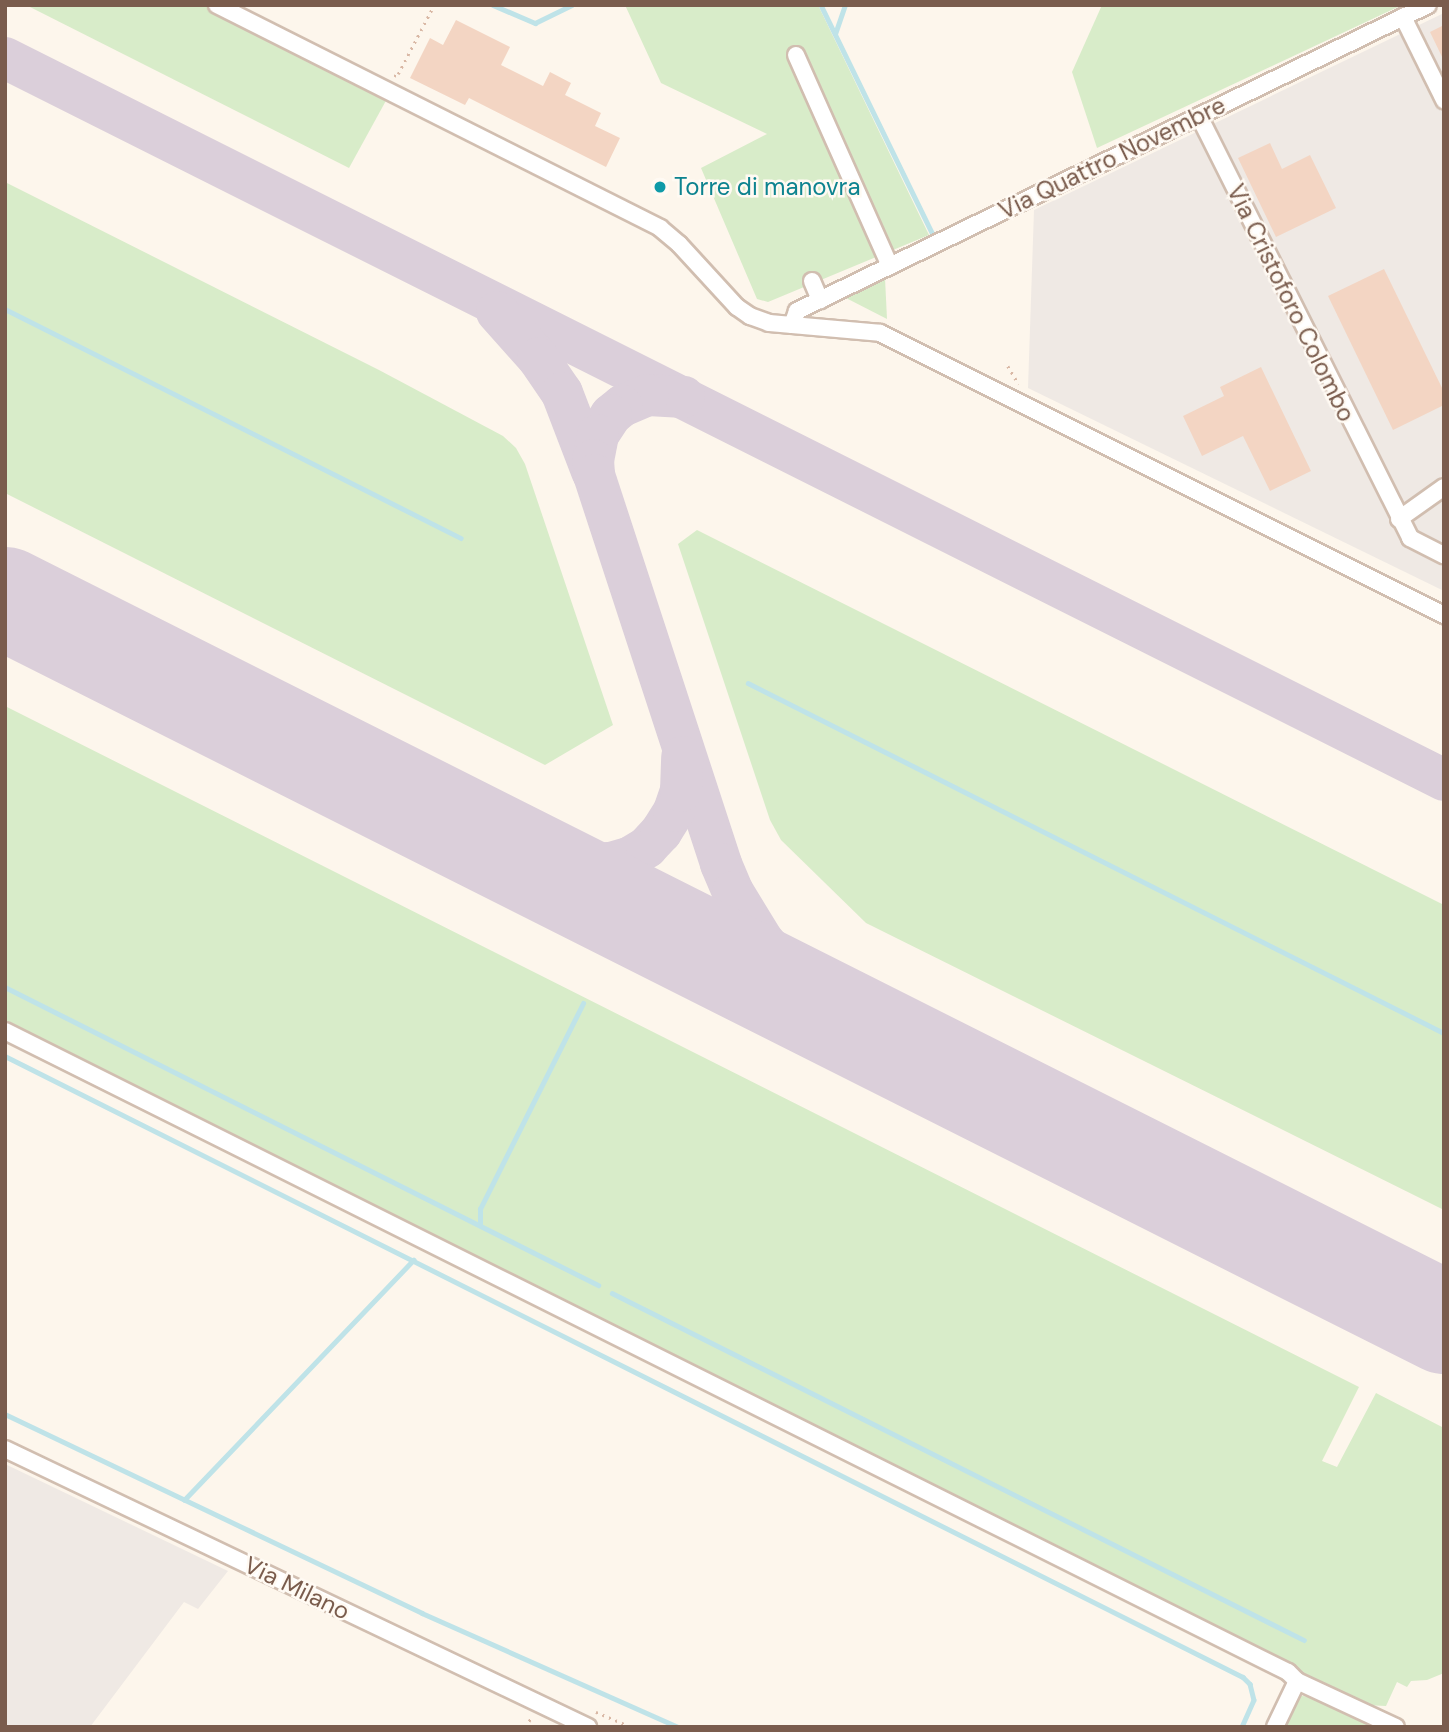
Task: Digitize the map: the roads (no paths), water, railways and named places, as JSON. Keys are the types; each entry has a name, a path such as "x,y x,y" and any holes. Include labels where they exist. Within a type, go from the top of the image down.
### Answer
{"street":[{"path":"217,5 660,228 679,244 737,307 769,323 794,318 880,333 1444,615"},
{"name":"Via Quattro Novembre","path":"794,318 820,300 1428,5"},
{"path":"1403,17 1444,100"},
{"path":"796,55 890,266"},
{"name":"Via Cristoforo Colombo","path":"1199,116 1399,519 1410,538 1444,555"},
{"path":"812,281 820,300"},
{"path":"1399,519 1444,487"},
{"path":"5,1031 1263,1660 1297,1681 1396,1727"},
{"name":"Via Milano","path":"5,1450 588,1727"},
{"path":"1275,1727 1297,1681"}],"waterway":[{"path":"493,5 535,23 572,5"},
{"path":"821,5 934,237"},
{"path":"835,34 845,5"},
{"path":"5,309 461,538"},
{"path":"748,683 1444,1033"},
{"path":"5,987 598,1285"},
{"path":"480,1226 480,1209 583,1003"},
{"path":"5,1056 1243,1677 1250,1684 1254,1700 1242,1727"},
{"path":"184,1500 413,1260"},
{"path":"612,1293 1304,1640"},
{"path":"5,1414 422,1613 678,1727"}],"place":[{"name":"Torre di manovra","path":"660,187"}]}
